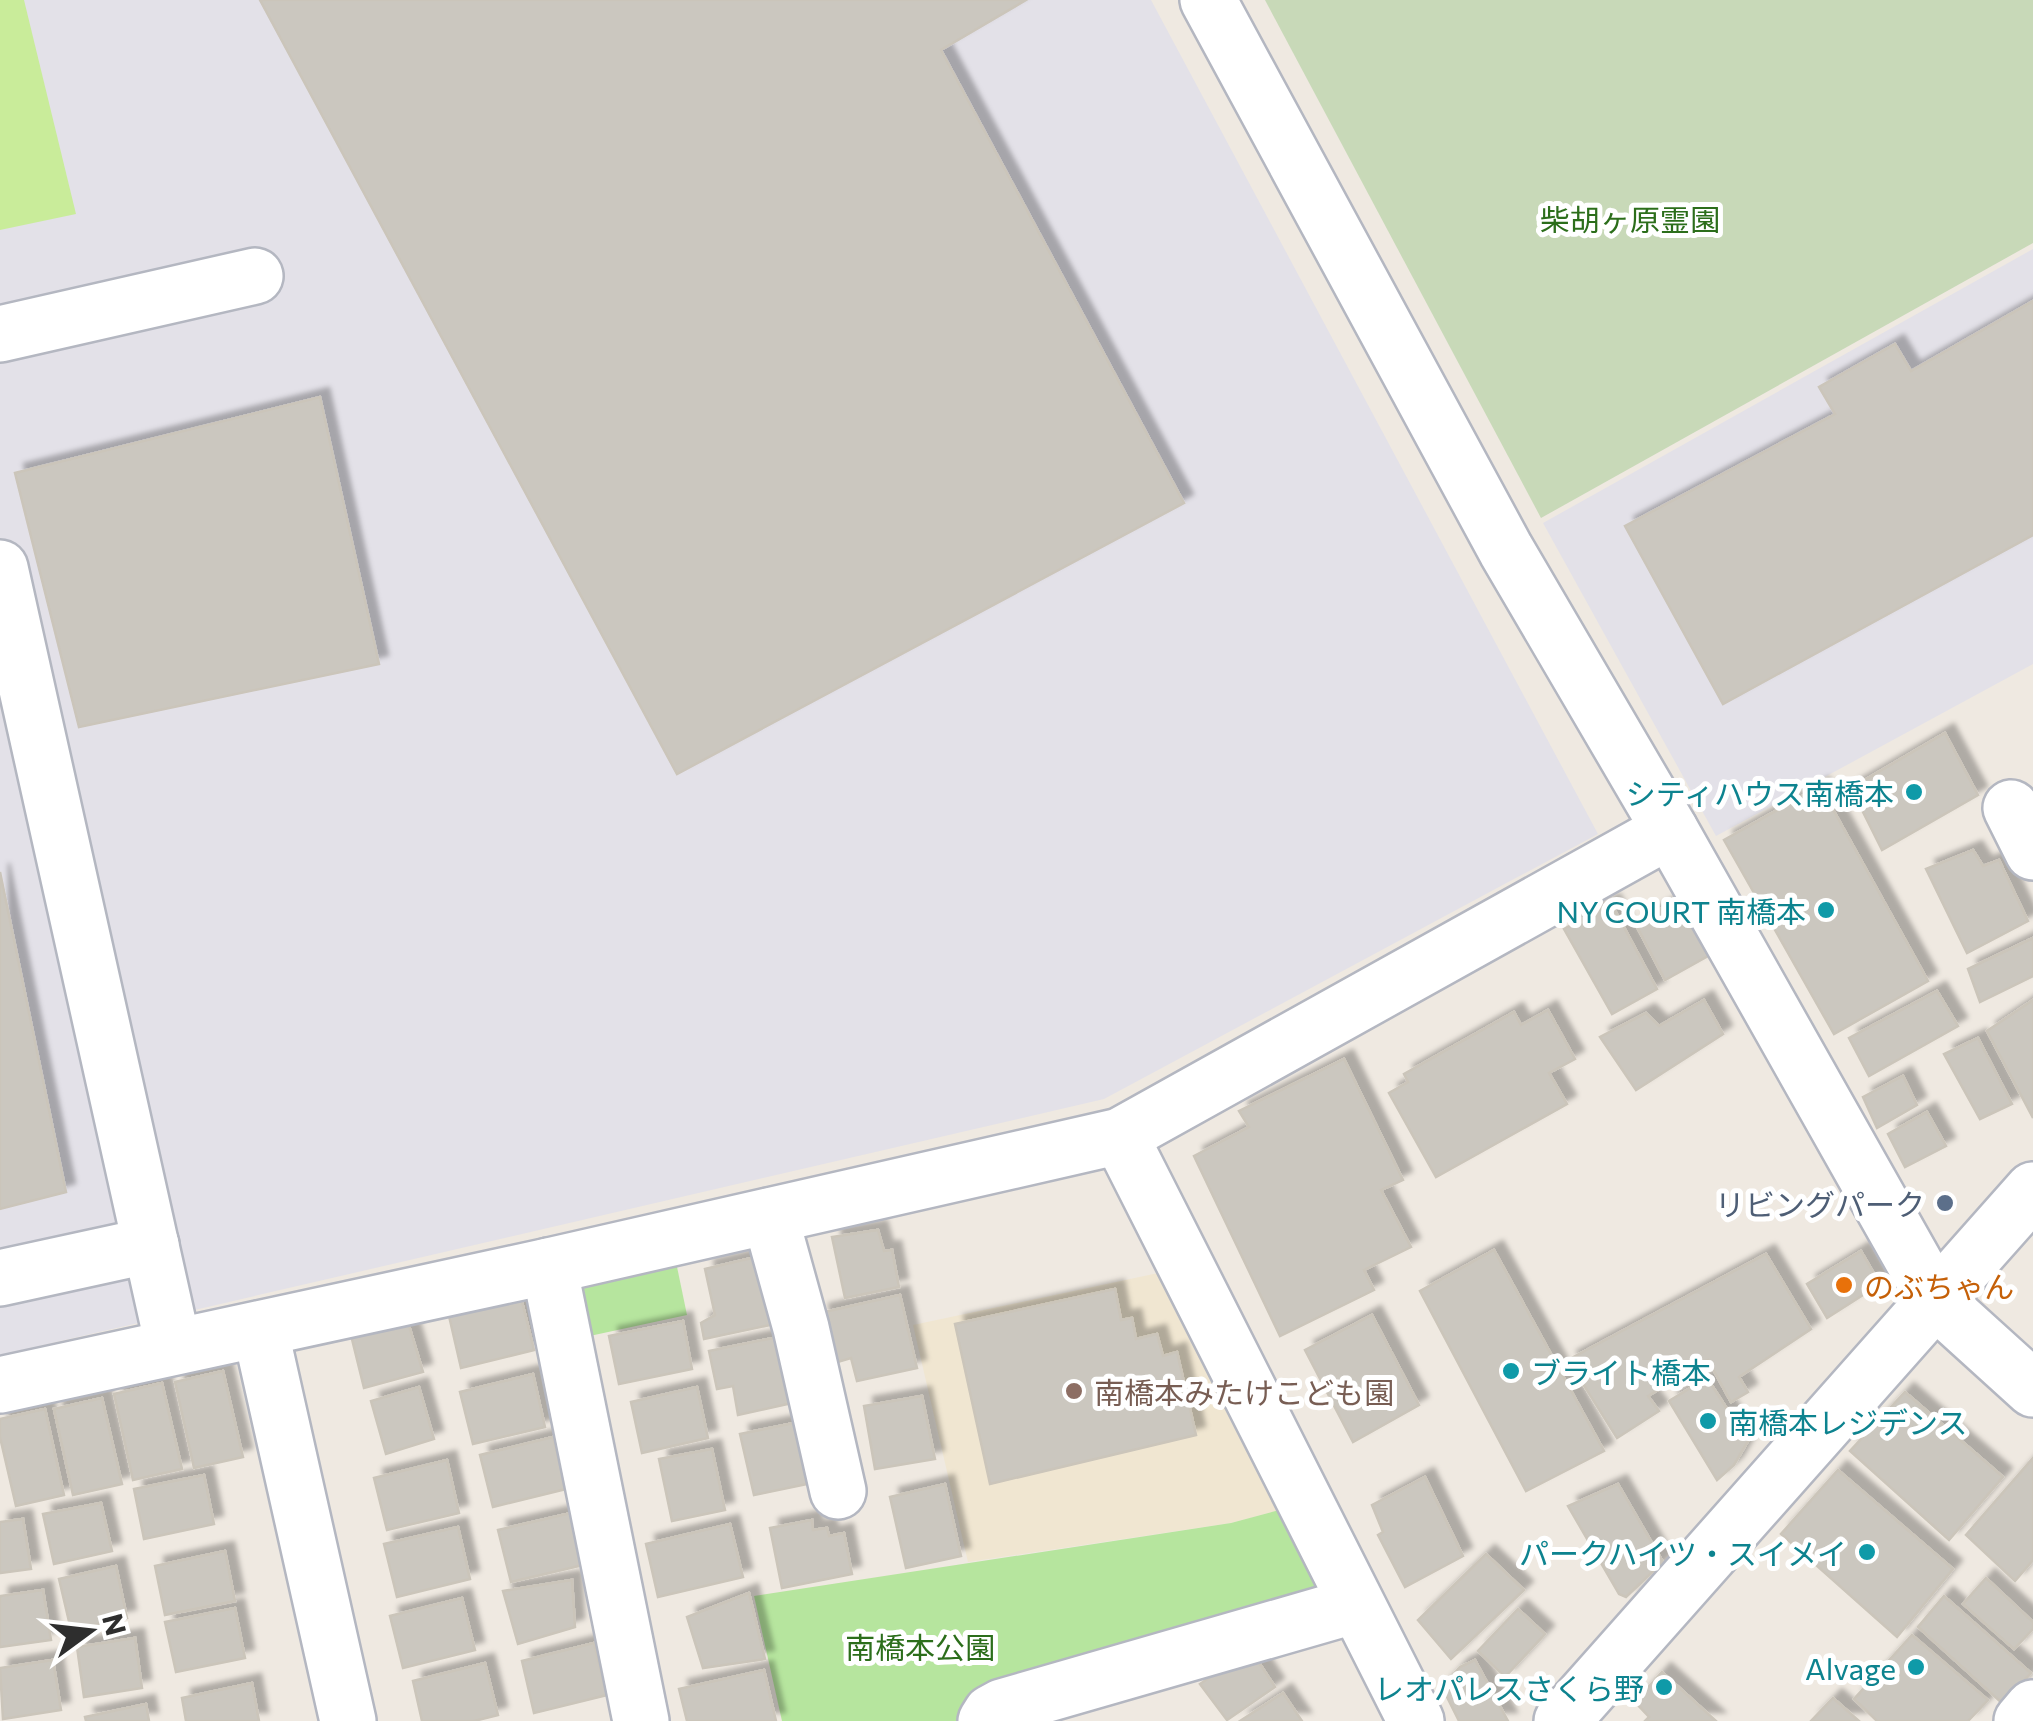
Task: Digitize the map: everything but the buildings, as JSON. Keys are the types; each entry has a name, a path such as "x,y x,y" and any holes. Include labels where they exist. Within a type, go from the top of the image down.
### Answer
{"street":[{"path":"1208,0 1506,550 1670,830 1936,1300 2033,1389"},
{"path":"0,334 256,276"},
{"path":"0,568 173,1345"},
{"path":"0,1384 549,1266 1120,1136 1670,830"},
{"path":"1120,1136 1416,1721"},
{"path":"1562,1721 2033,1190"},
{"path":"770,1216 802,1328 838,1490"},
{"path":"0,1278 151,1245"},
{"path":"549,1266 641,1721"},
{"path":"260,1329 348,1721"},
{"path":"986,1721 991,1712 1002,1706 1356,1605"},
{"path":"2022,1721 2033,1708"}],"shaded area":[{"path":"0,0 1151,0 1598,834 1104,1099 0,1355"},
{"path":"2033,249 2033,664 1716,836 1543,523"},
{"name":"南橋本みたけこども園","path":"1163,1272 1280,1510 1231,1523 968,1562 913,1325"}],"green space":[{"path":"0,0 24,0 76,214 0,230"},
{"name":"柴胡ヶ原霊園","path":"1265,0 2033,0 2033,243 1541,518"},
{"path":"676,1262 687,1315 585,1337 576,1301 589,1281"},
{"name":"南橋本公園","path":"1290,1507 1328,1582 1319,1598 961,1721 782,1721 754,1596 1231,1523"}],"place":[{"name":"シティハウス南橋本","path":"1914,792"},
{"name":"NY COURT 南橋本","path":"1826,910"},
{"name":"リビングパーク","path":"1945,1203"},
{"name":"のぶちゃん","path":"1844,1285"},
{"name":"ブライト橋本","path":"1511,1371"},
{"name":"南橋本みたけこども園","path":"1074,1391"},
{"name":"南橋本レジデンス","path":"1708,1421"},
{"name":"パークハイツ・スイメイ","path":"1867,1552"},
{"name":"Alvage","path":"1916,1667"},
{"name":"レオパレスさくら野","path":"1664,1687"}]}
